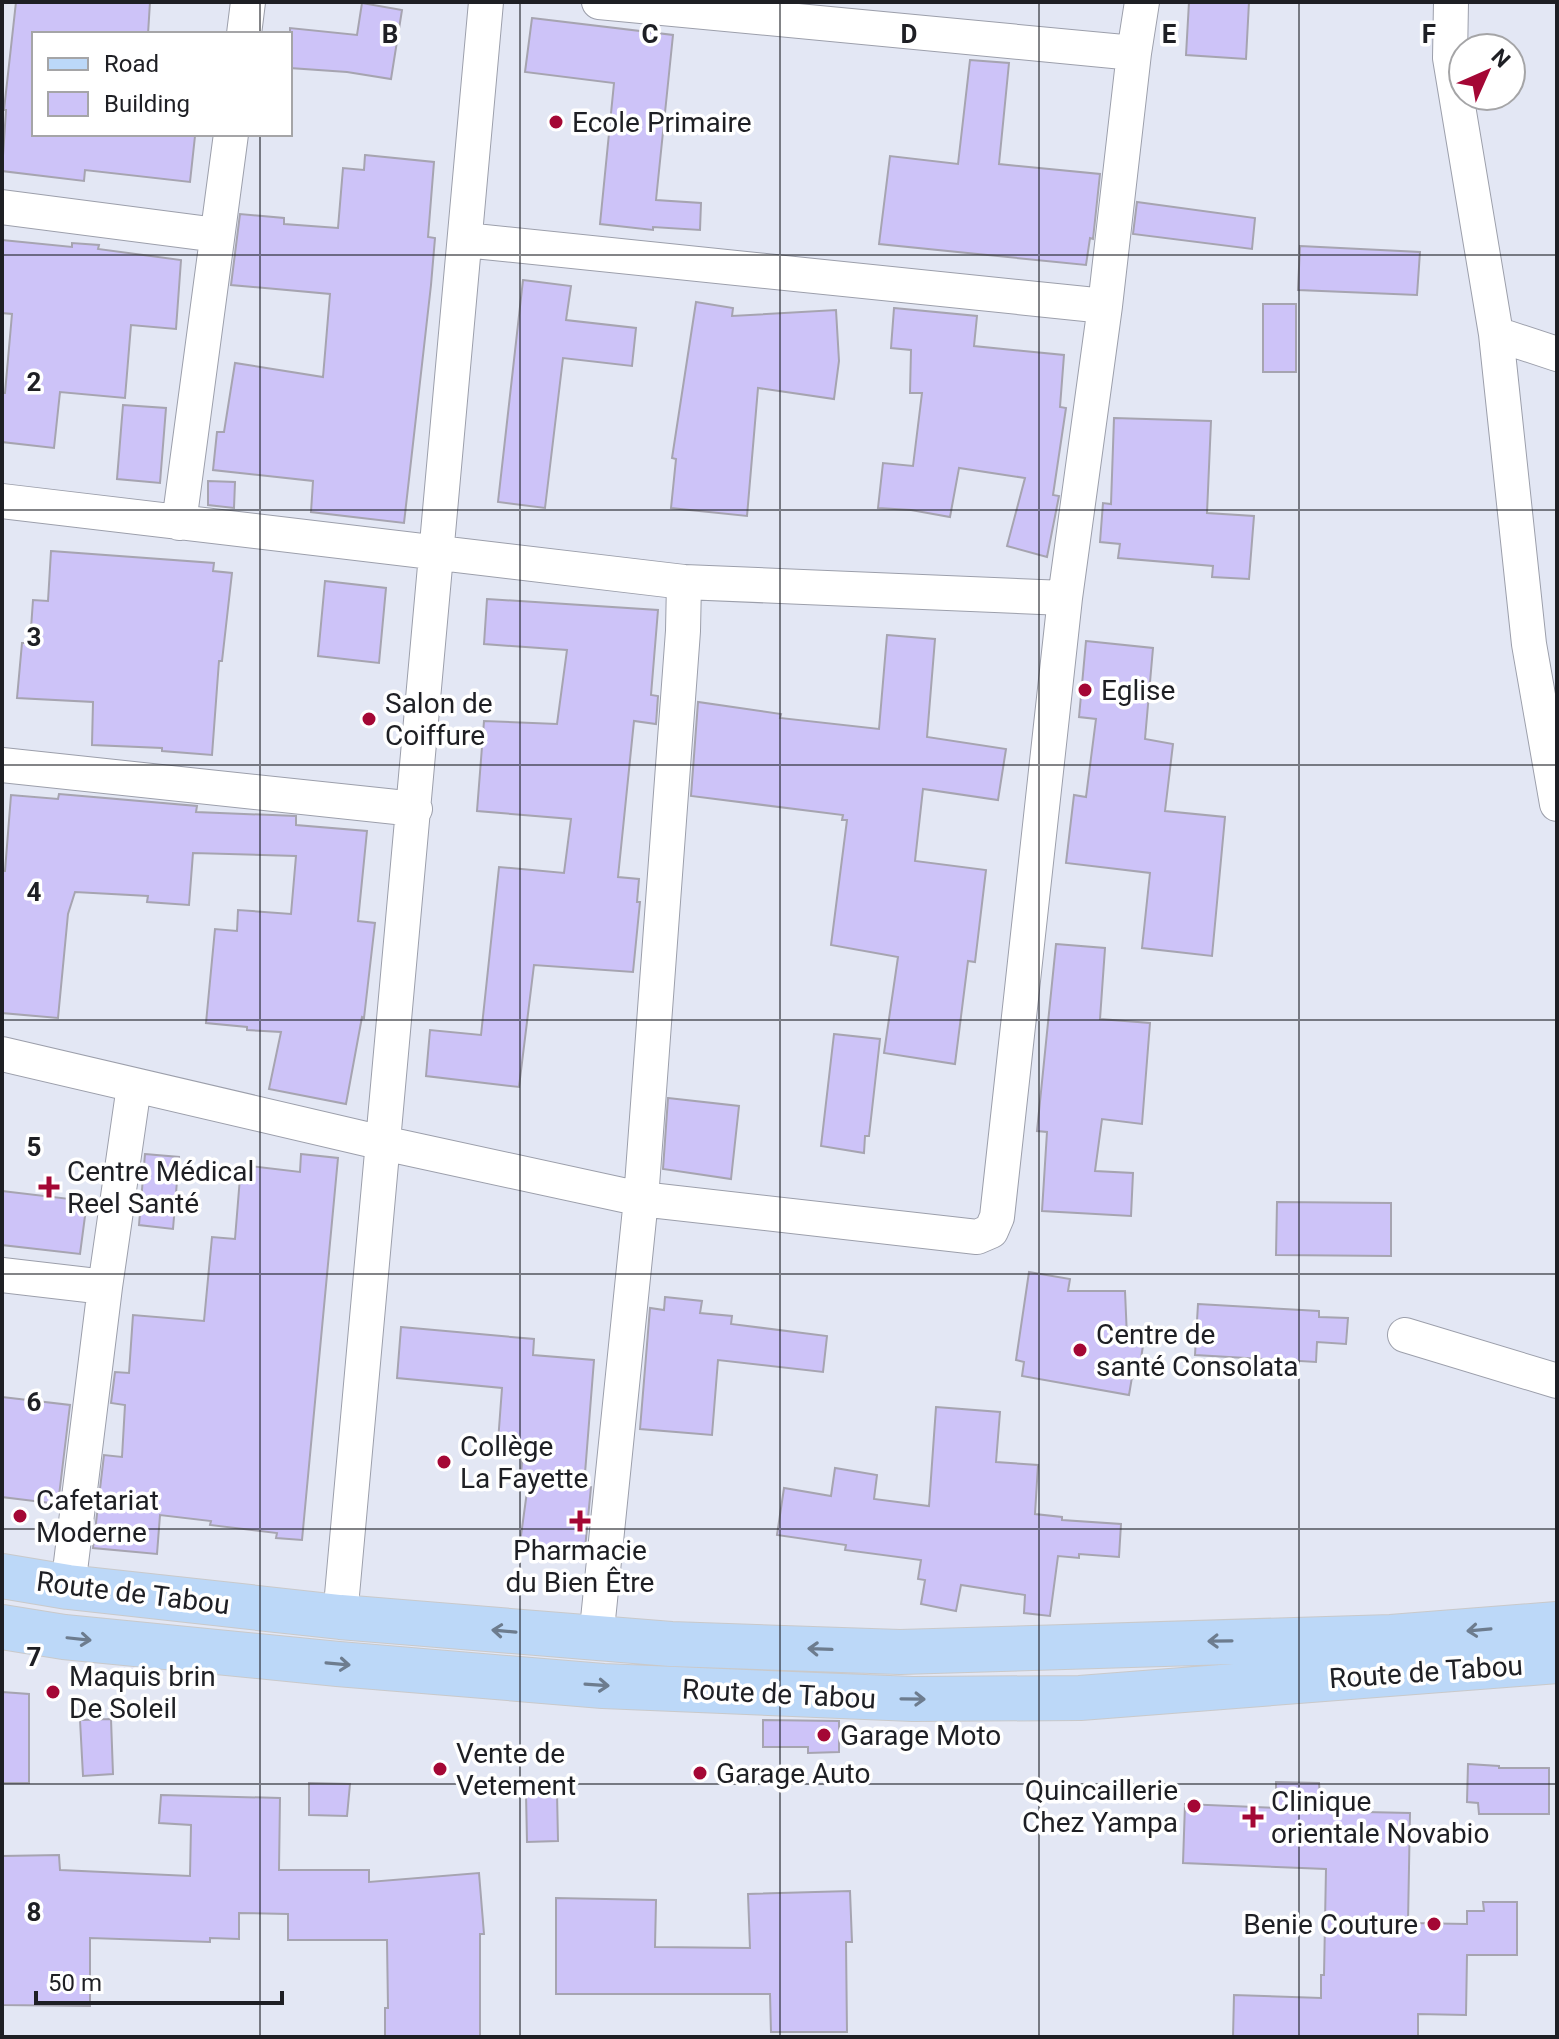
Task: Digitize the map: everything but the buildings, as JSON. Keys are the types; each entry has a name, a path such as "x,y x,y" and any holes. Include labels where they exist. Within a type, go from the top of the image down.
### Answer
{"main road":[{"name":"Route de Tabou","path":"2,1576 68,1587 340,1617 596,1639 900,1652 1391,1637 1557,1624"},
{"name":"Route de Tabou","path":"2,1627 64,1637 587,1685 913,1699 1080,1698 1557,1661"}],"street":[{"path":"244,32 248,2"},
{"path":"340,1617 486,2"},
{"path":"599,2 1134,53"},
{"path":"2,1054 383,1143 641,1199 977,1237 991,1231 997,1217 1065,598 1142,2"},
{"path":"1451,2 1450,58 1496,334 1529,644 1557,804"},
{"path":"179,523 231,136"},
{"path":"2,207 217,235"},
{"path":"465,240 1105,306"},
{"path":"1496,334 1557,354"},
{"path":"2,501 684,582 1065,598"},
{"path":"596,1639 641,1199 683,631 684,582"},
{"path":"2,765 415,809"},
{"path":"68,1587 105,1287 134,1086"},
{"path":"2,1275 105,1287"},
{"path":"1405,1335 1557,1381"}],"place":[{"name":"Ecole Primaire","path":"556,122"},
{"name":"Eglise","path":"1085,690"},
{"name":"Salon de Coiffure","path":"369,719"},
{"name":"Centre Médical Reel Santé","path":"49,1187"},
{"name":"Centre de santé Consolata","path":"1080,1350"},
{"name":"Collège La Fayette","path":"444,1462"},
{"name":"Cafetariat Moderne","path":"20,1516"},
{"name":"Pharmacie du Bien Être","path":"580,1521"},
{"name":"Maquis brin De Soleil","path":"53,1692"},
{"name":"Garage Moto","path":"824,1735"},
{"name":"Vente de Vetement","path":"440,1769"},
{"name":"Garage Auto","path":"700,1773"},
{"name":"Quincaillerie Chez Yampa","path":"1194,1806"},
{"name":"Clinique orientale Novabio","path":"1253,1817"},
{"name":"Benie Couture","path":"1434,1924"}]}
